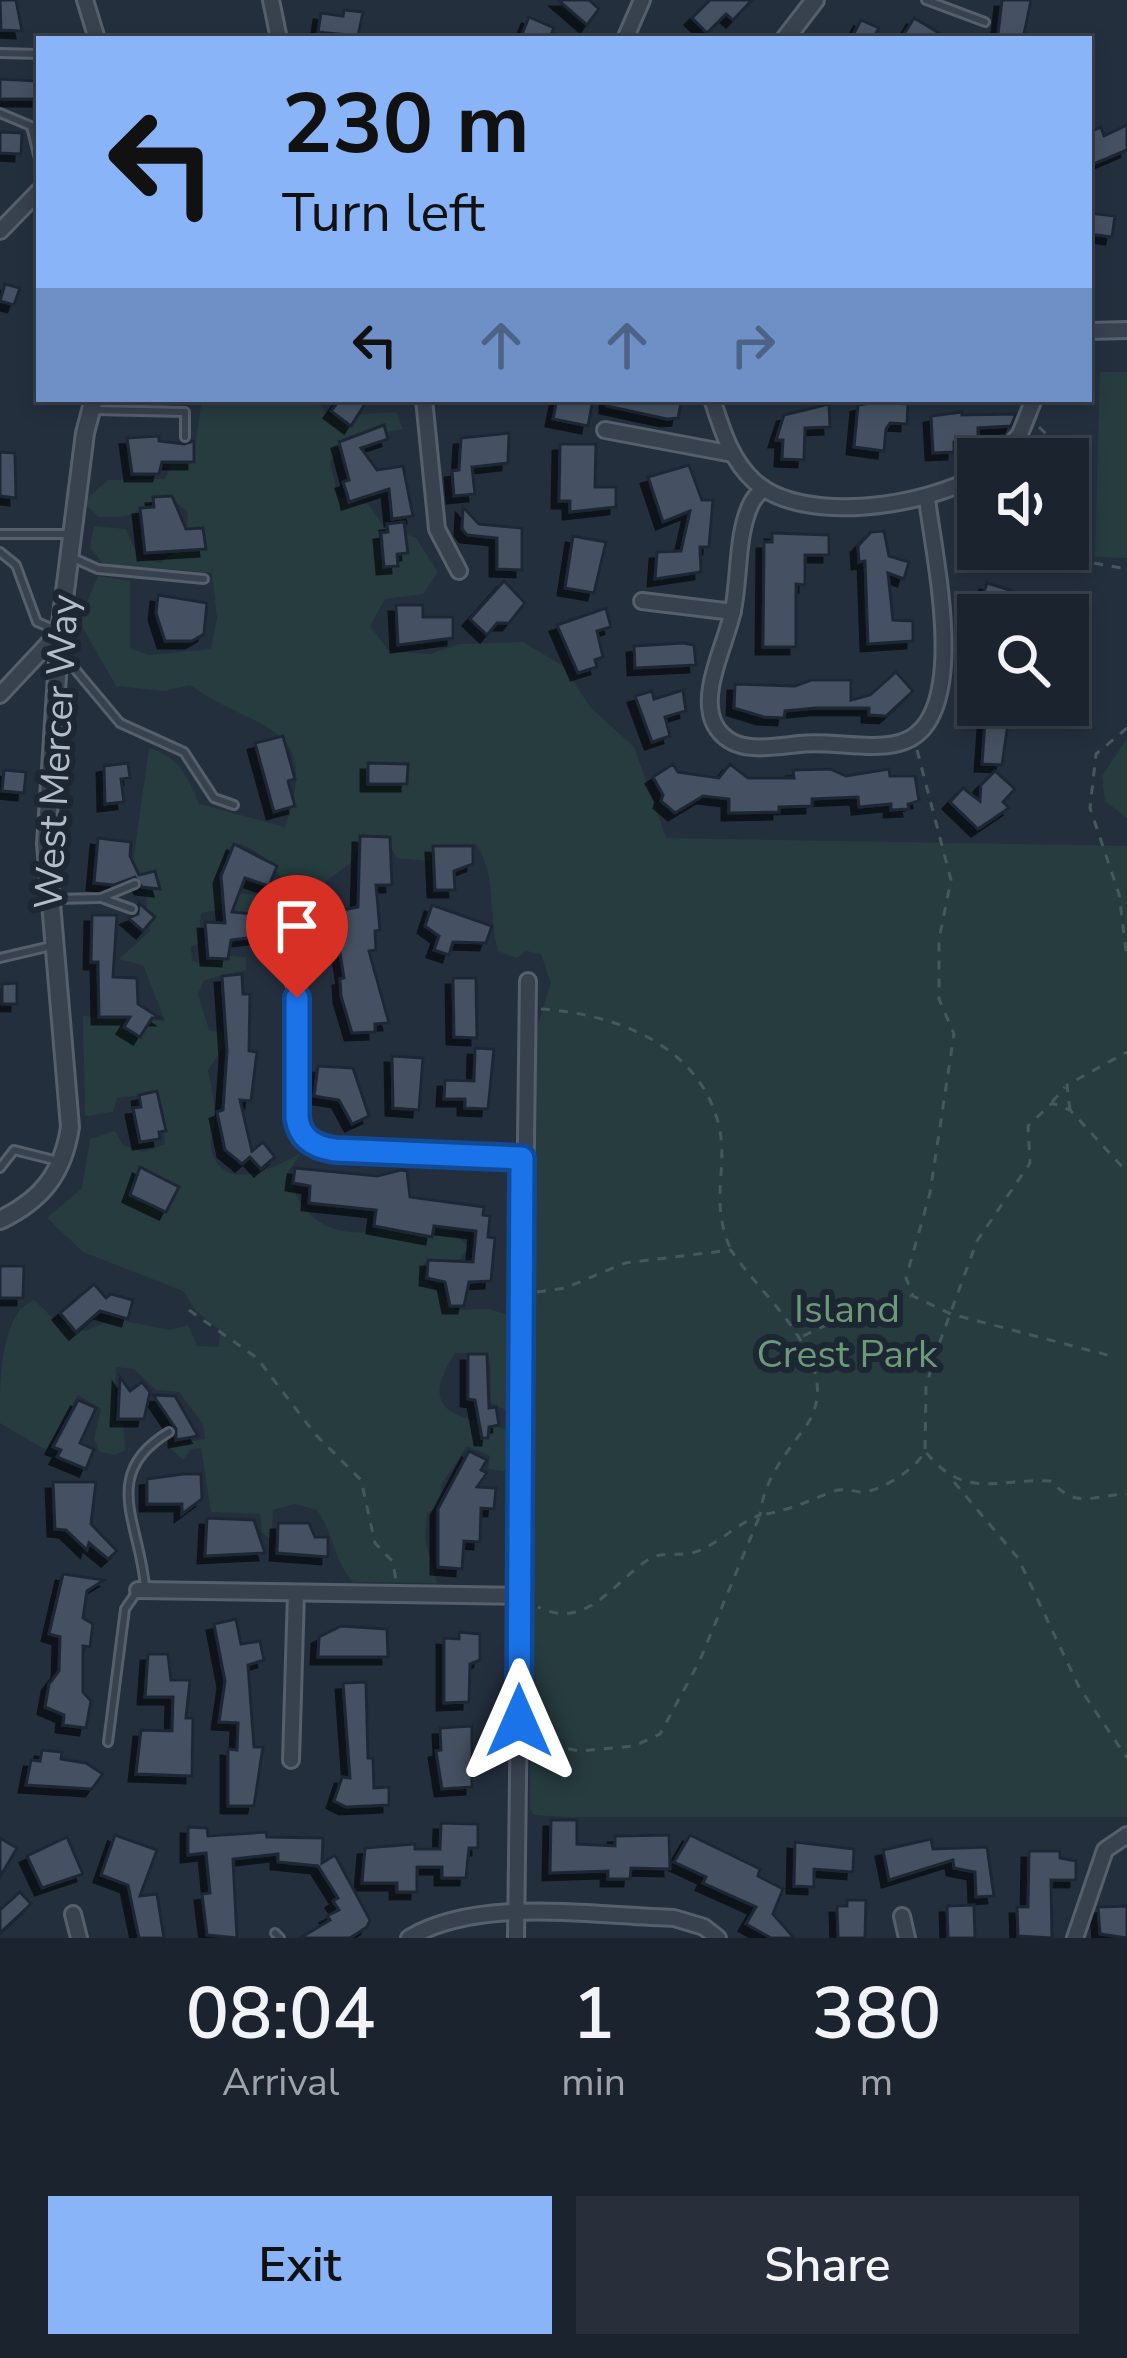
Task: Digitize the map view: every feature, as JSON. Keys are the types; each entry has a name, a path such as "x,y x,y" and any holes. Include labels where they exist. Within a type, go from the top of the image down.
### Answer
{"street":[{"path":"85,0 96,36"},
{"path":"271,0 278,36"},
{"path":"626,36 642,0"},
{"path":"787,36 815,0"},
{"path":"0,231 36,194"},
{"path":"1092,331 1127,330"},
{"path":"424,402 437,529 459,571"},
{"path":"713,402 733,454 763,488 808,504 879,505 927,498 957,484"},
{"path":"1017,438 1033,402"},
{"name":"West Mercer Way","path":"0,1220 29,1205 61,1162 72,1101 46,899 59,640 93,404"},
{"path":"605,430 733,454"},
{"path":"763,488 745,523 733,612 711,711 715,724 734,742 752,748 822,741 878,745 913,736 927,727 937,706 944,655 927,498"},
{"path":"642,601 733,612"},
{"path":"0,695 59,640"},
{"path":"291,968 297,998 299,1131 311,1143 335,1150 522,1158"},
{"path":"516,1938 522,1158 528,981"},
{"path":"142,1590 518,1597"},
{"path":"291,1760 296,1593"},
{"path":"1075,1938 1105,1850 1127,1835"},
{"path":"73,1914 79,1938"},
{"path":"409,1938 458,1916 517,1915 674,1918 704,1927 718,1938"},
{"path":"902,1916 907,1938"}],"lane":[{"path":"926,0 986,22"},
{"path":"0,53 36,54"},
{"path":"0,113 31,126 36,147"},
{"path":"93,404 185,412 185,437"},
{"path":"0,534 71,534"},
{"path":"0,552 16,565 37,622 59,640 120,723 184,752 214,798 234,805"},
{"path":"68,556 98,569 204,579"},
{"path":"100,898 135,884"},
{"path":"46,899 100,898 132,909"},
{"path":"0,958 51,946"},
{"path":"0,1168 14,1150 61,1162"},
{"path":"108,1742 125,1609 142,1590 129,1509 131,1467 140,1452 169,1432"}],"path":[{"path":"1034,423 1071,452 1085,472 1079,529 1088,562 1127,569"},
{"path":"1127,728 1096,754 1090,808 1119,895 1127,959"},
{"path":"913,736 951,880 939,939 939,999 954,1034 930,1193 906,1278 913,1296"},
{"path":"519,1757 542,1744 580,1751 616,1748 660,1734 700,1660 760,1515 763,1488 811,1418 817,1397 801,1337 731,1250 716,1202 718,1123 684,1060 662,1041 621,1027 527,1009"},
{"path":"920,1464 925,1451 926,1388 977,1241 1030,1163 1028,1126 1066,1085 1127,1052"},
{"path":"1066,1085 1070,1110"},
{"path":"1052,1102 1070,1110 1127,1172"},
{"path":"521,1298 625,1263 731,1250"},
{"path":"858,1312 913,1296 951,1313 1111,1356"},
{"path":"189,1310 257,1358 315,1434 361,1480 375,1543 393,1562 397,1586"},
{"path":"801,1337 839,1319"},
{"path":"925,1451 1018,1558 1079,1687 1127,1758"},
{"path":"537,1606 557,1616 588,1609 653,1556 694,1553 736,1524 760,1515 809,1505 836,1490 863,1492 920,1464 937,1466"},
{"path":"951,1479 979,1485 1051,1480 1064,1497 1075,1500 1127,1494"}],"green space":[{"path":"1100,372 1127,372 1127,558 1095,557"},
{"name":"Island Crest Park","path":"202,402 317,402 330,417 396,412 403,429 346,440 330,462 338,497 368,504 382,524 416,538 438,572 423,594 385,599 370,626 389,651 430,654 459,644 523,642 563,666 591,708 634,747 666,838 1127,846 1127,1817 534,1815 530,1809 533,1040 551,983 541,954 526,951 517,958 498,951 490,882 476,844 434,844 430,861 397,858 388,843 362,841 352,862 295,904 272,866 236,843 225,852 220,891 264,896 286,927 279,940 269,943 258,926 241,914 211,911 201,914 198,944 191,947 192,961 208,964 224,954 246,958 246,970 204,980 198,994 209,1030 232,1034 208,1070 215,1113 211,1148 217,1163 238,1175 251,1174 301,1153 288,1172 298,1199 313,1217 332,1228 376,1231 448,1210 448,1225 468,1247 459,1261 423,1263 427,1281 456,1310 490,1309 510,1316 508,1411 491,1403 490,1362 472,1353 455,1353 443,1375 442,1402 450,1411 511,1431 513,1464 504,1471 488,1469 490,1456 467,1446 441,1485 440,1507 427,1513 425,1540 437,1583 353,1582 317,1510 294,1504 273,1510 271,1540 262,1532 260,1514 211,1512 201,1448 191,1449 183,1460 168,1446 205,1439 203,1424 179,1392 156,1390 134,1369 116,1367 114,1420 123,1424 125,1450 115,1455 100,1452 94,1439 101,1409 78,1395 46,1450 0,1423 8,1334 14,1319 34,1300 60,1325 85,1331 114,1319 170,1330 188,1325 197,1346 219,1347 220,1330 196,1311 183,1291 83,1252 47,1218 82,1188 90,1139 115,1131 123,1145 144,1152 165,1144 158,1093 117,1098 113,1112 85,1116 83,1016 165,1021 143,965 119,959 150,931 145,889 132,869 149,748 181,769 199,804 285,827 295,792 289,747 276,734 190,685 164,691 116,686 79,621 98,576 130,581 130,648 149,655 211,649 217,618 212,573 103,564 90,547 94,526 126,529 138,557 161,563 186,541 188,512 163,499 129,515 99,517 83,502 108,480 165,479 179,447 196,439"},
{"path":"1127,739 1127,818 1105,801 1102,776"}],"building":[{"path":"0,0 16,0 22,31 1,30"},
{"path":"558,0 589,0 599,9 587,25"},
{"path":"710,0 752,0 733,20 726,14 707,33 692,18"},
{"path":"1002,0 1031,0 1024,36 998,34"},
{"path":"344,10 363,12 358,36 318,32 321,13 343,16"},
{"path":"529,17 554,28 550,36 521,36"},
{"path":"914,18 944,36 903,36"},
{"path":"861,20 879,28 875,36 853,36"},
{"path":"0,79 36,81 36,99 0,99"},
{"path":"1127,125 1127,150 1092,165 1092,131 1101,127 1104,136"},
{"path":"0,132 22,133 21,154 0,153"},
{"path":"1092,213 1115,216 1112,237 1092,234"},
{"path":"5,284 20,288 14,305 0,301"},
{"path":"338,402 366,402 351,426 331,411"},
{"path":"556,402 592,402 588,426 553,419"},
{"path":"607,402 681,402 678,418 667,419 607,406"},
{"path":"829,404 830,427 805,428 804,460 782,459 783,440 776,440 784,415"},
{"path":"908,404 907,424 890,423 884,451 854,447 858,405"},
{"path":"1016,414 1011,426 978,428 978,438 957,438 954,452 933,453 931,416"},
{"path":"384,425 388,439 361,448 377,470 403,466 413,516 392,519 389,489 349,502 343,482 349,480 339,442"},
{"path":"509,433 508,463 472,467 475,494 454,496 452,471 459,470 461,438"},
{"path":"159,436 159,441 194,441 194,462 162,462 159,474 132,474 127,438"},
{"path":"560,444 596,444 595,487 616,487 616,507 570,512 570,501 559,501"},
{"path":"0,452 15,453 16,498 0,496"},
{"path":"689,465 702,500 713,500 709,547 700,547 701,572 655,579 657,552 681,551 690,511 663,522 648,477"},
{"path":"172,496 186,529 203,528 206,549 145,553 140,508 154,507 153,497"},
{"path":"463,507 479,524 522,528 522,570 497,569 497,538 467,535 462,529"},
{"path":"404,522 408,553 397,554 398,566 384,567 381,533 388,532 387,524"},
{"path":"884,531 889,556 909,562 904,579 888,573 893,620 913,621 913,641 868,644 865,561 859,562 858,546 871,532"},
{"path":"772,533 829,535 829,555 805,555 805,585 796,584 796,647 763,647 764,542 772,542"},
{"path":"573,536 606,542 594,593 565,588"},
{"path":"504,581 525,603 509,623 497,623 487,635 470,619"},
{"path":"987,583 1013,591 1012,594 983,594"},
{"path":"158,595 207,603 204,634 192,641 165,641 156,613"},
{"path":"396,605 423,605 423,617 453,617 453,638 398,645"},
{"path":"606,608 611,627 597,631 603,657 595,660 597,667 578,673 557,625"},
{"path":"694,645 696,665 635,668 634,646"},
{"path":"896,672 913,691 886,716 869,715 869,708 816,708 785,711 784,718 764,717 734,708 735,684 795,686 811,680 851,680 851,700 870,695"},
{"path":"683,690 686,711 665,717 670,736 652,742 635,696 652,691 654,699"},
{"path":"985,726 1008,726 1002,765 982,764"},
{"path":"283,736 295,779 288,781 295,806 274,812 255,743"},
{"path":"128,763 130,778 121,779 124,802 105,804 104,766"},
{"path":"368,763 408,764 407,784 368,784"},
{"path":"673,764 678,772 719,778 730,764 748,778 794,778 793,770 830,769 846,776 889,769 890,776 915,776 919,801 908,804 909,809 891,810 891,804 859,807 858,797 812,799 812,806 779,807 779,812 729,813 729,799 703,796 675,813 661,801 663,795 653,777"},
{"path":"4,770 26,772 24,793 2,791"},
{"path":"995,771 1015,789 1003,802 1009,808 978,829 950,802 963,788 980,801 981,785"},
{"path":"360,836 390,837 392,885 376,885 380,930 375,931 376,950 369,951 389,1023 375,1024 375,1032 352,1033 341,996 340,979 344,978 338,941 333,942 328,913 358,907"},
{"path":"98,838 131,842 130,856 139,875 155,871 160,889 142,887 135,877 114,885 94,883"},
{"path":"234,844 277,866 269,886 245,878 232,912 263,915 264,936 231,940 228,959 208,958 205,922 225,923 221,876"},
{"path":"433,846 473,846 473,864 454,871 455,890 435,890"},
{"path":"139,903 155,917 143,931 128,918 138,914"},
{"path":"432,905 492,926 486,943 453,942 449,955 434,950 439,936 425,926"},
{"path":"92,915 117,915 113,977 137,978 138,1004 160,1018 152,1018 140,1037 124,1027 130,1017 99,1017 98,962 91,962"},
{"path":"242,974 243,994 250,994 249,1051 257,1052 251,1101 240,1100 252,1151 263,1142 275,1157 261,1169 250,1157 242,1164 225,1150 217,1112 223,1110 227,1051 222,976"},
{"path":"453,978 476,978 477,1038 454,1037"},
{"path":"17,983 17,1004 2,1004 2,984"},
{"path":"475,1048 494,1049 488,1109 465,1108 465,1099 444,1099 445,1080 474,1081"},
{"path":"392,1056 423,1058 419,1110 393,1108"},
{"path":"318,1066 353,1068 369,1116 352,1124 339,1100 314,1096"},
{"path":"157,1091 166,1131 159,1132 160,1139 140,1142 133,1108 141,1107 139,1095"},
{"path":"140,1167 179,1187 166,1212 130,1195"},
{"path":"295,1168 377,1176 407,1171 410,1197 484,1207 483,1215 490,1216 488,1237 495,1238 491,1281 469,1282 464,1306 450,1306 445,1282 427,1278 428,1260 473,1262 476,1231 434,1226 432,1237 374,1226 376,1210 309,1203 310,1186 293,1183"},
{"path":"0,1266 24,1266 23,1298 0,1298"},
{"path":"94,1284 106,1298 111,1294 133,1300 128,1319 100,1311 76,1332 60,1313"},
{"path":"468,1354 487,1354 489,1408 496,1407 499,1425 489,1427 488,1438 482,1438 475,1400 468,1399"},
{"path":"120,1377 130,1391 142,1382 150,1392 144,1419 118,1419"},
{"path":"153,1395 175,1396 198,1436 176,1440 176,1429"},
{"path":"78,1400 96,1408 80,1443 94,1449 86,1469 57,1457 61,1450 53,1447"},
{"path":"469,1451 487,1460 481,1470 487,1473 477,1487 496,1488 494,1509 481,1508 480,1542 464,1541 462,1569 438,1567 438,1509"},
{"path":"201,1474 202,1499 182,1514 182,1504 147,1504 147,1479"},
{"path":"53,1482 96,1482 91,1524 117,1551 108,1559 89,1543 87,1550 66,1530 55,1529"},
{"path":"207,1518 254,1520 265,1553 205,1556"},
{"path":"278,1523 309,1523 315,1537 328,1537 328,1557 277,1553"},
{"path":"63,1574 104,1580 87,1591 83,1618 93,1624 90,1647 83,1646 83,1692 91,1701 86,1728 63,1725 64,1715 45,1707 49,1684 59,1671 60,1637 49,1634"},
{"path":"236,1619 241,1644 260,1641 264,1660 248,1665 254,1747 263,1747 254,1806 228,1806 228,1749 237,1750 238,1723 219,1722 225,1681 214,1624"},
{"path":"341,1626 387,1629 388,1657 318,1657 319,1637"},
{"path":"459,1632 480,1634 480,1660 470,1664 469,1702 444,1703 444,1638 459,1639"},
{"path":"148,1654 168,1654 171,1680 190,1680 186,1718 193,1718 192,1776 136,1774 141,1730 172,1731 173,1697 145,1697"},
{"path":"366,1682 368,1758 373,1758 374,1788 389,1787 389,1805 346,1807 334,1801 342,1777 350,1778 343,1683"},
{"path":"472,1726 472,1787 442,1789 436,1751 441,1750 440,1728"},
{"path":"42,1750 62,1752 61,1759 86,1763 103,1774 92,1789 26,1785 31,1760 40,1761"},
{"path":"551,1820 577,1820 577,1844 615,1846 615,1836 669,1835 670,1869 631,1868 630,1879 608,1879 608,1871 550,1873"},
{"path":"441,1823 478,1824 478,1848 469,1848 466,1878 442,1878 442,1867 417,1867 417,1892 397,1892 397,1883 362,1883 365,1848 415,1844 415,1849 440,1849"},
{"path":"188,1827 207,1828 208,1836 266,1832 267,1837 323,1838 322,1863 335,1855 370,1920 367,1927 350,1938 300,1938 330,1920 327,1916 339,1910 333,1901 338,1898 318,1866 278,1862 278,1854 233,1859 237,1938 207,1935 202,1894 210,1893 206,1853 188,1855"},
{"path":"115,1835 157,1850 140,1896 157,1894 164,1938 139,1938 128,1885 101,1875"},
{"path":"690,1835 760,1869 758,1876 783,1889 773,1914 794,1938 771,1938 746,1924 756,1907 703,1883 706,1877 674,1862"},
{"path":"67,1837 83,1874 42,1888 27,1856"},
{"path":"0,1838 17,1848 0,1877"},
{"path":"931,1839 933,1849 987,1847 994,1896 976,1897 975,1872 954,1868 953,1860 889,1880 883,1850"},
{"path":"795,1842 854,1849 853,1872 814,1869 814,1887 794,1886"},
{"path":"1029,1851 1060,1851 1060,1858 1076,1861 1076,1880 1051,1880 1052,1938 1018,1936 1017,1907 1028,1907"},
{"path":"20,1892 31,1904 0,1933 0,1910"},
{"path":"847,1900 866,1900 865,1938 838,1938 837,1906 847,1906"},
{"path":"974,1905 975,1938 948,1938 947,1906"},
{"path":"1127,1906 1127,1938 1100,1934 1098,1907"}],"route":[{"path":"297,998 297,1118 299,1131 311,1143 335,1150 522,1158 519,1721"}]}
